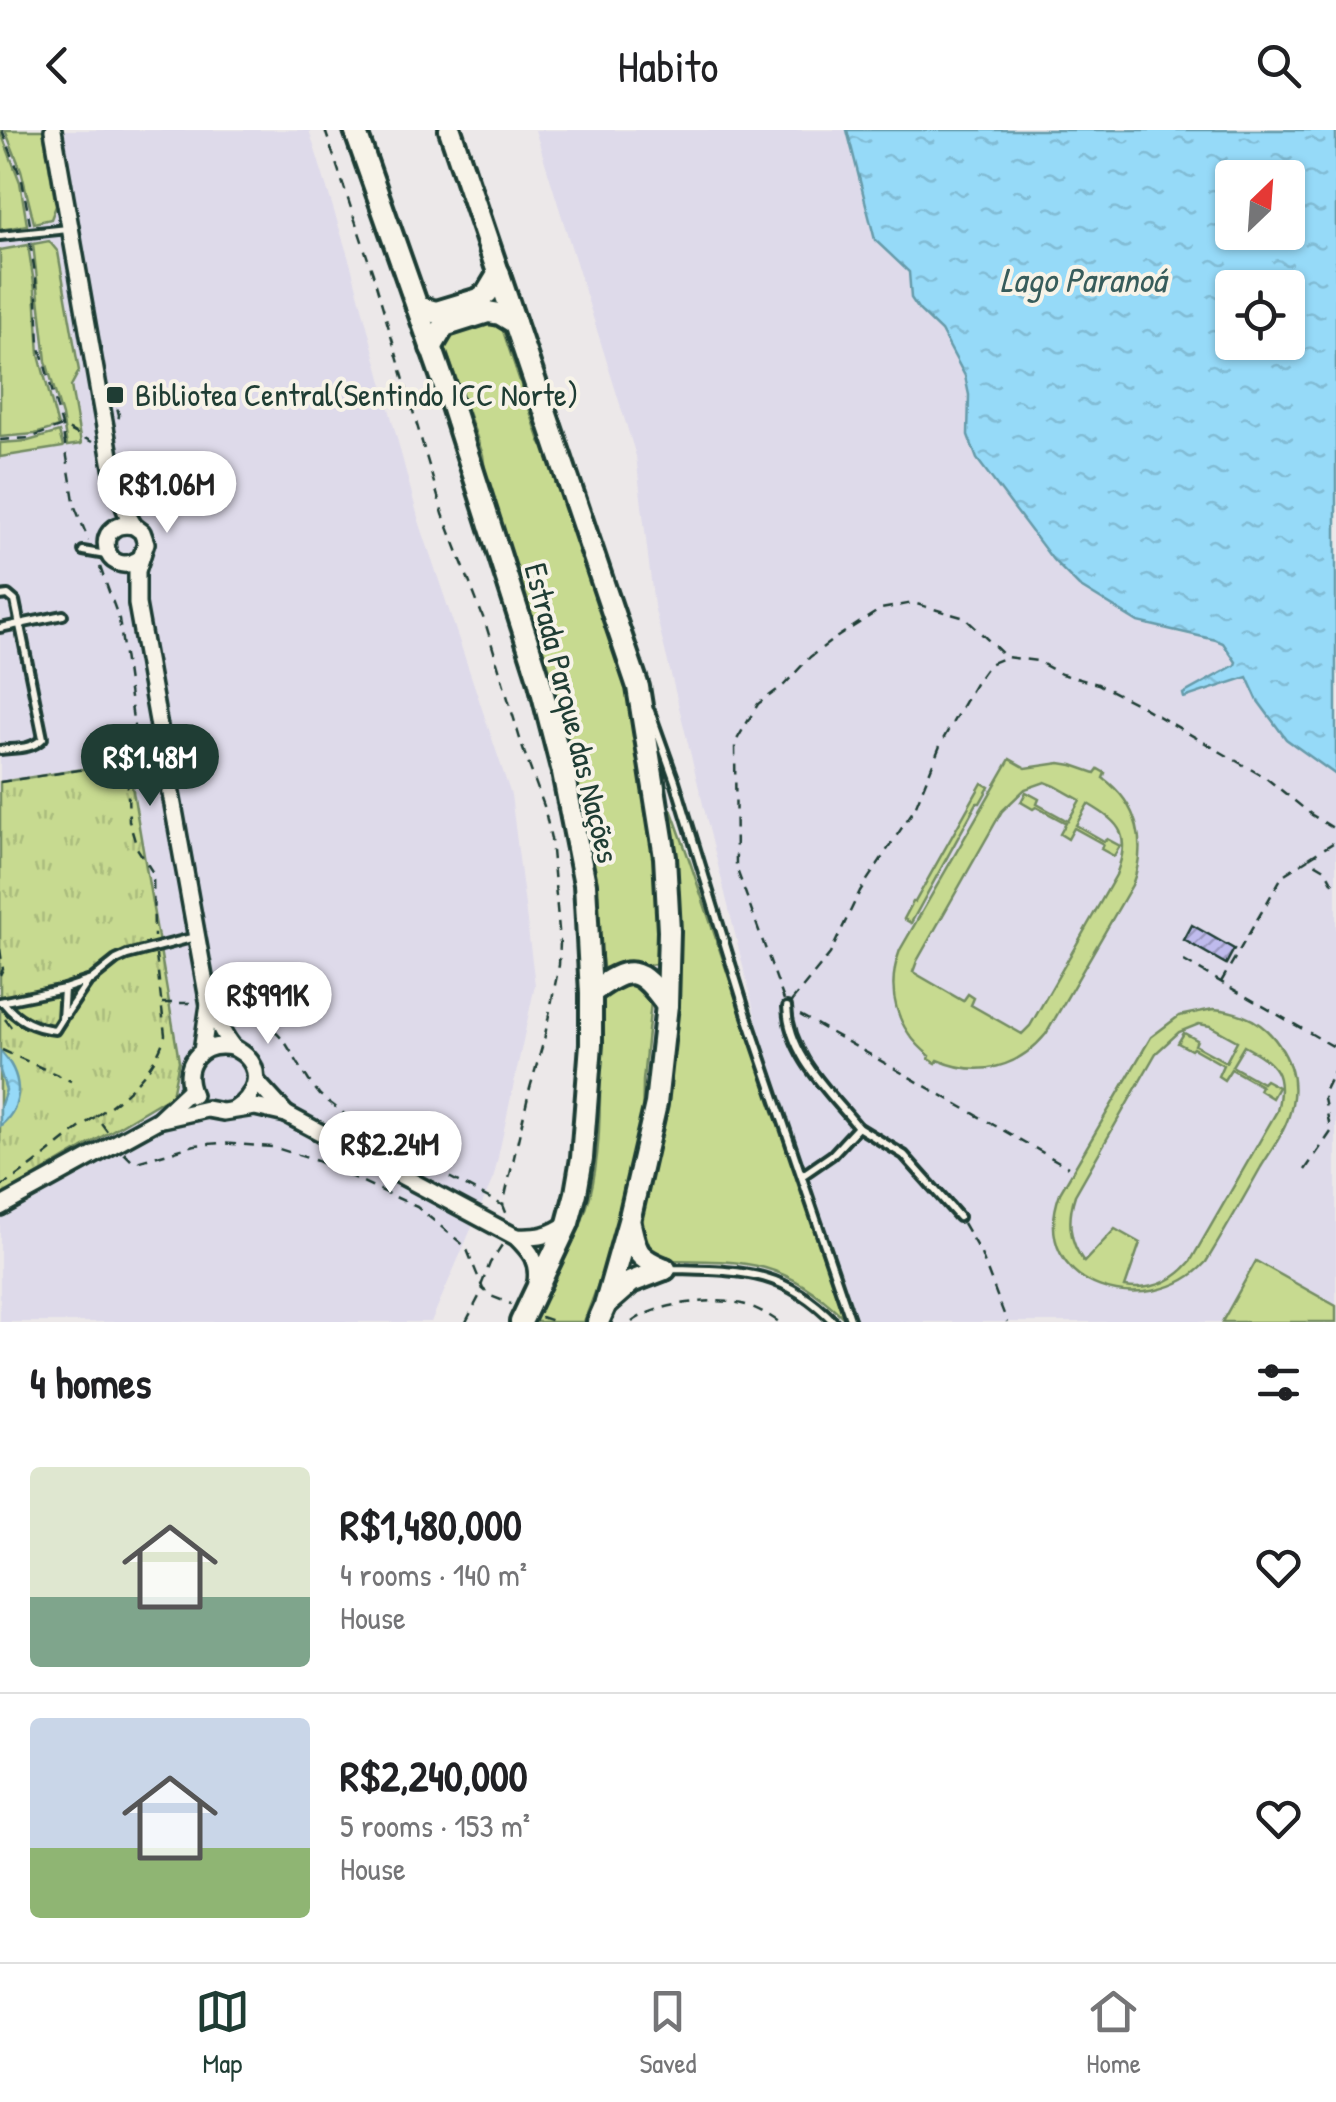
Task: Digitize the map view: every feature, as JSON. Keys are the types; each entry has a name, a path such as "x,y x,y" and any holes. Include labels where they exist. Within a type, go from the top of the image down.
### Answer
{"highway":[{"name":"Estrada Parque das Nações","path":"355,130 432,348 539,678 585,884 592,1044 576,1193 568,1223 527,1312"},
{"name":"Estrada Parque das Nações","path":"450,130 638,687 665,857 669,931 667,1006 656,1104 602,1314"},
{"path":"418,307 436,312 480,299 499,274"},
{"path":"432,348 444,326 488,312 500,314 515,324"},
{"path":"591,993 615,975 630,973 653,986 667,1006"},
{"path":"629,1221 638,1255 665,1269"},
{"path":"602,1314 631,1282 665,1269"}],"street":[{"path":"53,130 115,484 134,526"},
{"path":"115,484 106,549 108,559 137,604"},
{"path":"110,534 124,524 134,526 146,542 137,571 137,604 209,1005 232,1046 250,1060 256,1080 246,1103 235,1110"},
{"path":"108,559 132,564 140,558"},
{"path":"202,1051 209,1005"},
{"path":"232,1046 212,1046 194,1058 190,1090 197,1101 206,1108 224,1112 256,1108 286,1114"},
{"path":"256,1080 286,1114 513,1235 529,1250 536,1265 527,1312"},
{"path":"0,1207 158,1120 190,1090"},
{"path":"158,1120 206,1108"},
{"path":"513,1235 538,1238 568,1223"}],"lane":[{"path":"0,236 69,229"},
{"path":"108,559 83,551 110,534"},
{"path":"0,596 8,595 15,601 43,738 26,747 0,750"},
{"path":"0,628 64,616"},
{"path":"638,687 657,725 747,1016 851,1322"},
{"path":"2,1002 64,989 89,980 127,955 196,936"},
{"path":"2,1002 15,1016 50,1030 58,1027 89,980"},
{"path":"62,1019 64,989"},
{"path":"787,1008 788,1027 798,1050 858,1127 904,1154 959,1217"},
{"path":"802,1176 832,1155 858,1127"},
{"path":"665,1269 764,1276 794,1289 834,1322"}],"path":[{"path":"2,130 22,180 36,278 38,344 62,426 75,506 89,542"},
{"path":"324,130 373,274 443,514 486,625 552,839 559,964 503,1205 513,1235 490,1263 466,1322"},
{"path":"0,440 30,438 62,426"},
{"path":"108,559 135,734 128,762 129,821 137,848 153,873 154,940"},
{"path":"1006,657 966,618 914,602 881,610 810,657 784,685 758,704 736,743 736,867 787,1008 1068,1167"},
{"path":"787,1008 830,954 860,891 915,808 942,741 976,682 989,664 1006,657 1036,662 1098,684 1141,706 1266,778 1336,830"},
{"path":"0,782 154,758"},
{"path":"1221,982 1283,875 1336,841"},
{"path":"1308,859 1325,869 1336,889"},
{"path":"0,950 0,975"},
{"path":"0,1187 22,1175 68,1134 126,1094 156,1056 165,1035 155,952"},
{"path":"1184,961 1336,1048"},
{"path":"162,1003 209,1005 249,1012 264,1020 285,1042 320,1095 352,1121 377,1139 503,1205"},
{"path":"2,1050 71,1081"},
{"path":"1305,1170 1331,1132 1323,1094 1336,1067"},
{"path":"96,1116 132,1161 195,1145 221,1143 273,1147 330,1166 417,1207 466,1247 482,1288 491,1296 556,1322"},
{"path":"330,1166 334,1156"},
{"path":"959,1217 980,1254 1007,1322"},
{"path":"632,1322 669,1308 704,1301 744,1304 779,1322"}],"shaded area":[{"path":"0,130 309,130 351,266 419,521 511,795 535,985 494,1176 431,1322 0,1322"},
{"path":"535,130 847,130 875,240 909,272 919,310 941,331 965,376 969,395 968,435 1177,633 1223,643 1235,665 1183,694 1248,677 1258,701 1286,739 1336,775 1336,1322 853,1322 780,1116 654,606 636,456"}],"green space":[{"path":"0,130 20,182 27,225 0,230"},
{"path":"5,130 43,130 56,206 51,219 34,223 21,170"},
{"path":"49,241 58,252 79,371 71,386 81,444 67,446 46,361 33,244"},
{"path":"28,245 39,355 58,427 0,437 0,250"},
{"path":"499,319 540,441 553,461 590,567 633,709 652,818 659,964 603,968 584,808 568,743 533,622 487,488 483,455 444,344 448,330"},
{"path":"59,432 63,447 0,457 0,443 28,441"},
{"path":"1010,759 1026,768 1060,763 1105,773 1103,778 1125,800 1137,826 1137,870 1046,1034 1035,1046 1010,1062 983,1069 929,1059 909,1034 897,1008 894,980 900,950","holes":["1045,782 1080,800 1068,821 1037,804 1039,799 1026,792 1021,802 1066,823 1060,834 1068,839 1074,828 1103,844 1101,849 1114,856 1120,846 1076,825 1088,804 1116,825 1123,850 1116,875 1022,1034 971,1005 974,998 968,994 963,1001 913,972 1002,811 1025,789"]},
{"path":"128,762 179,1061 172,1095 0,1197 0,782"},
{"path":"982,783 989,787 911,923 904,919"},
{"path":"671,809 844,1318 800,1283 780,1273 738,1263 660,1260 638,1239 637,1229 665,1115 679,971"},
{"path":"630,979 651,1001 642,1130 632,1177 584,1322 533,1322 572,1244 590,1196 598,1147 604,998 614,984"},
{"path":"1223,1010 1242,1015 1266,1030 1289,1066 1293,1081 1290,1113 1280,1137 1206,1262 1183,1280 1155,1290 1127,1292 1100,1286 1077,1273 1060,1253 1054,1226 1060,1193 1151,1037 1179,1016","holes":["1199,1024 1237,1041 1226,1062 1195,1045 1197,1040 1184,1033 1178,1043 1223,1065 1218,1076 1224,1080 1231,1069 1261,1086 1259,1090 1272,1098 1278,1087 1265,1080 1262,1083 1232,1066 1244,1046 1264,1058 1279,1078 1277,1111 1190,1262 1161,1284 1125,1287 1140,1243 1115,1229 1084,1262 1071,1230 1075,1195 1156,1053 1179,1032"]},
{"path":"1256,1261 1336,1306 1336,1322 1222,1322"}],"water":[{"name":"Lago Paranoá","path":"847,130 1336,130 1336,775 1286,739 1258,701 1247,677 1184,698 1183,694 1235,665 1223,643 1138,622 1079,586 1053,560 977,459 968,435 969,395 965,376 941,331 911,298 909,272 875,240"},
{"path":"0,1051 13,1069 18,1089 14,1109 0,1126 0,1107 6,1090 0,1071"}],"building":[{"path":"1192,925 1234,949 1226,964 1184,940"}],"place":[{"name":"Bibliotea Central(Sentindo ICC Norte)","path":"115,395"}]}
